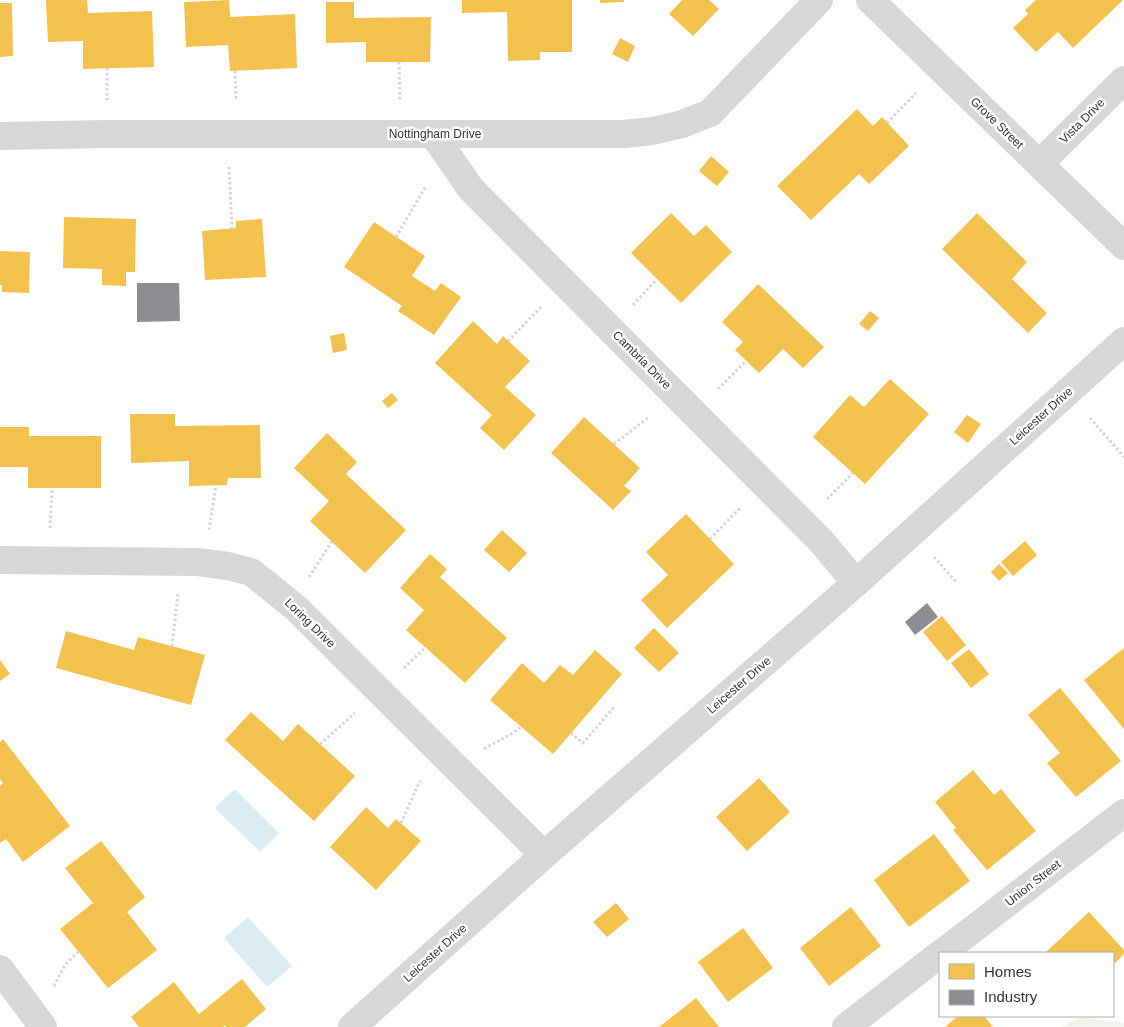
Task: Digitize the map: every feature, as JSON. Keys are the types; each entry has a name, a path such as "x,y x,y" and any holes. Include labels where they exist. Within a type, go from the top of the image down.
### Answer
{"street":[{"name":"Nottingham Drive","path":"0,136 228,134 440,143 653,132 710,114 819,0"},
{"name":"Grove Street","path":"870,0 1124,246"},
{"name":"Vista Drive","path":"1040,163 1124,80"},
{"name":"Cambria Drive","path":"440,143 471,189 821,540 856,582"},
{"name":"Leicester Drive","path":"352,1027 544,855 856,582 1124,341"},
{"name":"Loring Drive","path":"0,560 192,562 228,566 251,572 291,604 544,855"},
{"name":"Union Street","path":"944,952 1124,812"},
{"name":"Union Street","path":"850,1026 939,956"},
{"path":"0,970 43,1027"}],"path":[{"path":"887,123 940,68"},
{"path":"228,134 232,229"},
{"path":"396,237 440,143"},
{"path":"508,341 565,283"},
{"path":"614,444 686,404 746,361"},
{"path":"1067,392 1124,457"},
{"path":"710,539 764,483"},
{"path":"172,646 192,562 216,485"},
{"path":"291,604 332,542"},
{"path":"320,744 379,691"},
{"path":"571,733 583,743 615,706"},
{"path":"401,823 418,785 450,762 512,735 522,727"}],"shaded area":[{"path":"235,789 279,833 260,852 215,808"},
{"path":"248,917 292,966 267,987 224,938"},
{"path":"1083,1017 1124,1023 1124,1027 1061,1027"}],"building: Homes":[{"path":"46,0 87,0 88,13 152,11 154,67 83,69 83,41 48,42"},
{"path":"229,0 230,17 295,14 297,68 230,71 228,45 186,47 184,2"},
{"path":"462,0 572,0 572,52 540,52 540,60 508,61 507,12 462,13"},
{"path":"600,0 624,0 624,2 600,3"},
{"path":"682,0 709,0 719,9 693,36 669,14"},
{"path":"1036,0 1123,0 1073,48 1058,32 1036,52 1013,28 1028,14 1025,10"},
{"path":"326,2 354,2 354,18 431,17 430,62 366,62 366,42 326,43"},
{"path":"0,3 12,3 13,56 0,57"},
{"path":"620,38 635,46 628,62 612,54"},
{"path":"857,109 873,126 882,117 909,146 869,184 859,174 811,220 777,186"},
{"path":"711,156 729,172 717,186 699,171"},
{"path":"671,213 694,236 706,225 732,252 681,303 631,253"},
{"path":"977,213 1027,262 1012,279 1047,313 1028,333 942,249"},
{"path":"64,217 136,219 135,272 126,272 126,286 102,285 102,269 63,268"},
{"path":"262,219 266,277 205,280 202,231 236,228 236,221"},
{"path":"374,222 425,256 412,276 435,291 441,283 461,297 434,335 398,311 402,306 344,267"},
{"path":"0,251 30,252 29,293 2,292 2,285 0,285"},
{"path":"758,284 824,347 803,368 783,349 759,373 735,350 743,342 722,322"},
{"path":"870,311 879,318 868,331 859,324"},
{"path":"473,321 497,344 503,336 530,361 505,387 536,415 504,450 480,428 492,415 435,363"},
{"path":"344,333 347,350 333,353 330,336"},
{"path":"890,379 929,414 865,484 813,437 850,395 864,407"},
{"path":"392,393 398,400 388,408 382,401"},
{"path":"130,414 175,414 175,426 260,425 261,478 228,478 227,485 189,486 189,461 131,463"},
{"path":"967,415 981,424 968,443 954,432"},
{"path":"584,417 640,468 624,486 631,491 613,510 551,453"},
{"path":"0,427 29,427 29,436 101,436 101,488 28,488 28,467 0,467"},
{"path":"327,433 357,462 346,474 406,530 365,573 310,521 329,501 294,468"},
{"path":"686,514 734,564 667,628 641,600 668,575 646,552"},
{"path":"502,530 527,553 509,572 484,550"},
{"path":"1025,541 1037,555 1013,576 1001,562"},
{"path":"430,554 447,569 440,577 507,638 465,683 406,630 424,610 400,588"},
{"path":"999,564 1008,573 999,581 991,572"},
{"path":"942,616 966,645 947,661 923,632"},
{"path":"654,628 679,653 659,672 634,648"},
{"path":"66,631 134,650 138,637 205,655 191,705 56,668"},
{"path":"1124,648 1124,729 1084,680"},
{"path":"969,649 989,674 971,688 951,663"},
{"path":"595,650 622,674 553,754 490,700 522,663 544,683 560,665 573,675"},
{"path":"0,660 10,674 0,681"},
{"path":"1060,688 1121,761 1076,797 1047,763 1060,753 1028,715"},
{"path":"251,712 283,741 298,724 355,776 314,821 225,740"},
{"path":"3,739 70,826 23,862 6,839 0,843 0,786 3,783 0,779 0,742"},
{"path":"973,770 994,795 1001,789 1036,831 987,870 953,830 956,828 935,802"},
{"path":"759,778 790,812 747,851 716,817"},
{"path":"366,807 388,828 396,819 421,841 376,890 330,847"},
{"path":"934,834 970,881 909,927 874,880"},
{"path":"101,841 145,897 127,912 157,950 108,988 60,929 93,903 65,868"},
{"path":"616,903 629,919 607,937 593,922"},
{"path":"851,907 881,946 829,986 800,948"},
{"path":"1089,912 1124,950 1124,954 1114,964 1114,952 1046,952"},
{"path":"743,928 773,968 728,1002 698,962"},
{"path":"242,979 266,1009 245,1027 226,1027 225,1025 223,1027 139,1027 131,1017 174,982 199,1014"},
{"path":"696,998 719,1027 659,1027"},
{"path":"957,1017 985,1017 993,1027 945,1027"}],"building: Industry":[{"path":"137,283 179,283 180,321 137,322"},
{"path":"927,603 938,617 915,635 905,622"}]}
